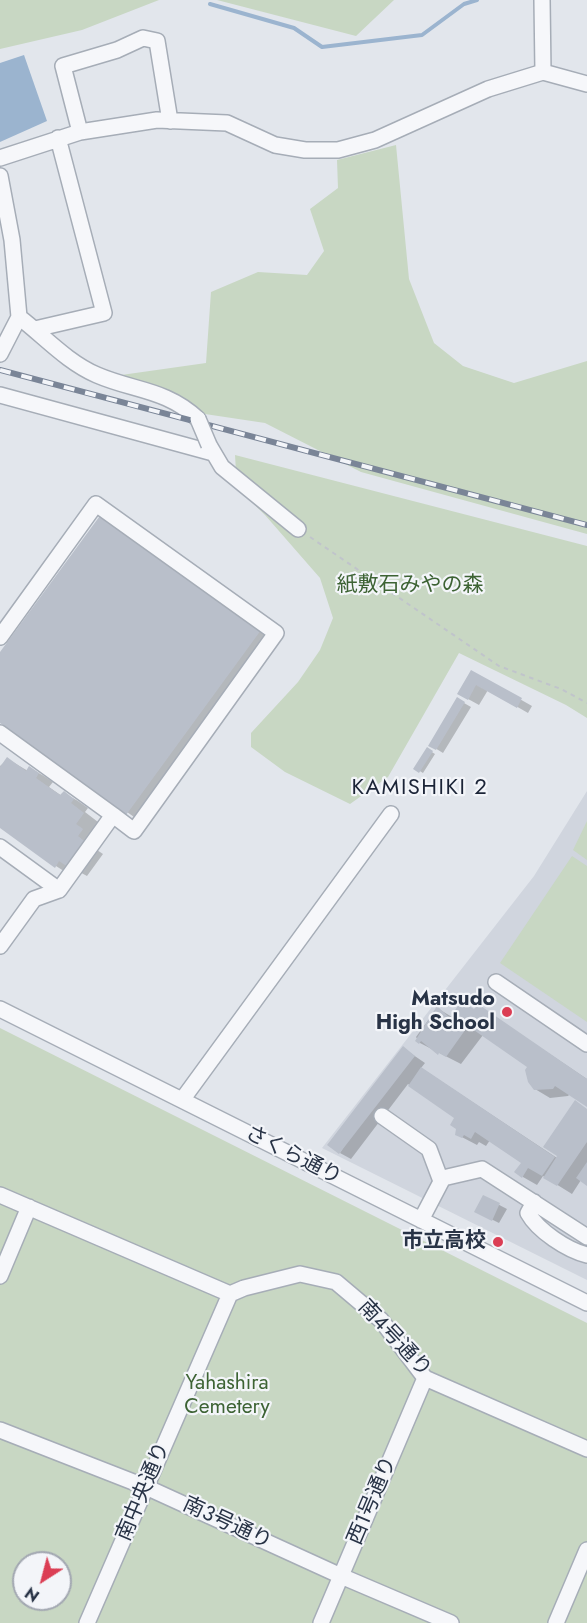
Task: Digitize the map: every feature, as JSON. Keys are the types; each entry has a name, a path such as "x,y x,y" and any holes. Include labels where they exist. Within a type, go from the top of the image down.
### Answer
{"street":[{"path":"542,0 543,72"},
{"path":"81,132 63,66 117,50 143,38 157,41 170,120"},
{"path":"0,158 58,138 106,126 170,120 227,123 275,145 305,150 338,150 375,140 488,89 543,72 587,84"},
{"path":"35,329 104,313 58,138"},
{"path":"0,176 6,242 19,317 0,354"},
{"path":"19,317 58,351 97,375 177,401 198,419 222,467 247,490 298,529"},
{"path":"0,395 211,449"},
{"path":"0,637 96,504 276,633 134,831 0,733"},
{"path":"182,1100 391,814"},
{"path":"0,946 34,899 59,890 113,815"},
{"path":"0,847 59,890"},
{"path":"496,982 587,1044"},
{"name":"さくら通り","path":"0,1009 421,1220 585,1299"},
{"path":"382,1116 429,1149 441,1181"},
{"path":"421,1220 443,1178 456,1173 482,1169 587,1236"},
{"path":"0,1195 230,1294"},
{"path":"534,1202 528,1213 534,1223 576,1252 587,1255"},
{"path":"0,1276 29,1207"},
{"name":"南4号通り","path":"230,1294 300,1274 336,1282 381,1320 425,1378 587,1449"},
{"name":"南中央通り","path":"87,1623 230,1294"},
{"name":"西1号通り","path":"321,1623 425,1378"},
{"name":"南3号通り","path":"0,1430 146,1488 451,1623"},
{"path":"556,1623 587,1550"}],"path":[{"path":"298,529 499,666 561,689 587,702"}],"shaded area":[{"name":"Matsudo High School","path":"587,791 587,1280 322,1148 534,876"}],"green space":[{"path":"0,0 159,0 82,30 0,49"},
{"path":"217,0 394,0 356,36"},
{"path":"396,145 409,279 434,343 463,366 514,383 587,361 587,534 361,472 265,423 185,411 93,379 206,363 211,292 258,272 307,275 324,251 310,209 338,188 337,160"},
{"name":"紙敷石みやの森","path":"235,455 587,546 587,718 566,705 459,653 388,777 350,804 285,772 251,747 251,733 298,682 320,650 333,618 320,578 265,515 237,488"},
{"path":"587,821 587,860 573,850"},
{"path":"572,856 587,866 587,1022 500,963"},
{"name":"Yahashira Cemetery","path":"0,1028 587,1323 587,1623 0,1623"}],"water":[{"path":"24,55 47,121 0,142 0,63"}],"building":[{"path":"102,513 261,630 126,815 0,723 0,652"},
{"path":"471,670 522,698 517,708 476,685 468,700 457,694"},
{"path":"457,697 465,702 436,750 428,746"},
{"path":"427,747 433,751 419,773 413,769"},
{"path":"7,757 26,771 29,766 39,773 36,778 60,795 64,791 74,799 71,803 84,813 76,824 83,829 78,836 89,845 71,869 59,861 55,868 0,828 0,767"},
{"path":"461,1001 474,1009 478,1004 587,1079 587,1107 555,1086 553,1089 534,1090 528,1082 525,1070 527,1067 468,1026 446,1057 439,1053 438,1055 421,1041 419,1044 415,1041 437,1006 450,1018"},
{"path":"403,1046 415,1056 339,1154 327,1145"},
{"path":"421,1067 555,1157 542,1176 528,1168 522,1178 514,1172 521,1163 475,1132 471,1139 464,1135 462,1138 455,1135 456,1129 450,1125 454,1118 408,1086"},
{"path":"575,1100 587,1109 587,1142 557,1186 543,1178 557,1156 543,1147"},
{"path":"587,1162 587,1186 576,1178"},
{"path":"483,1195 500,1203 492,1221 474,1212"}],"waterway":[{"path":"210,4 294,28 322,47 422,35 464,4 477,0"}],"railway":[{"path":"0,370 587,525"}],"place":[{"name":"Matsudo High School","path":"507,1012"},
{"name":"市立高校","path":"498,1242"}],"district":[{"name":"KAMISHIKI 2","path":"420,789"}]}
